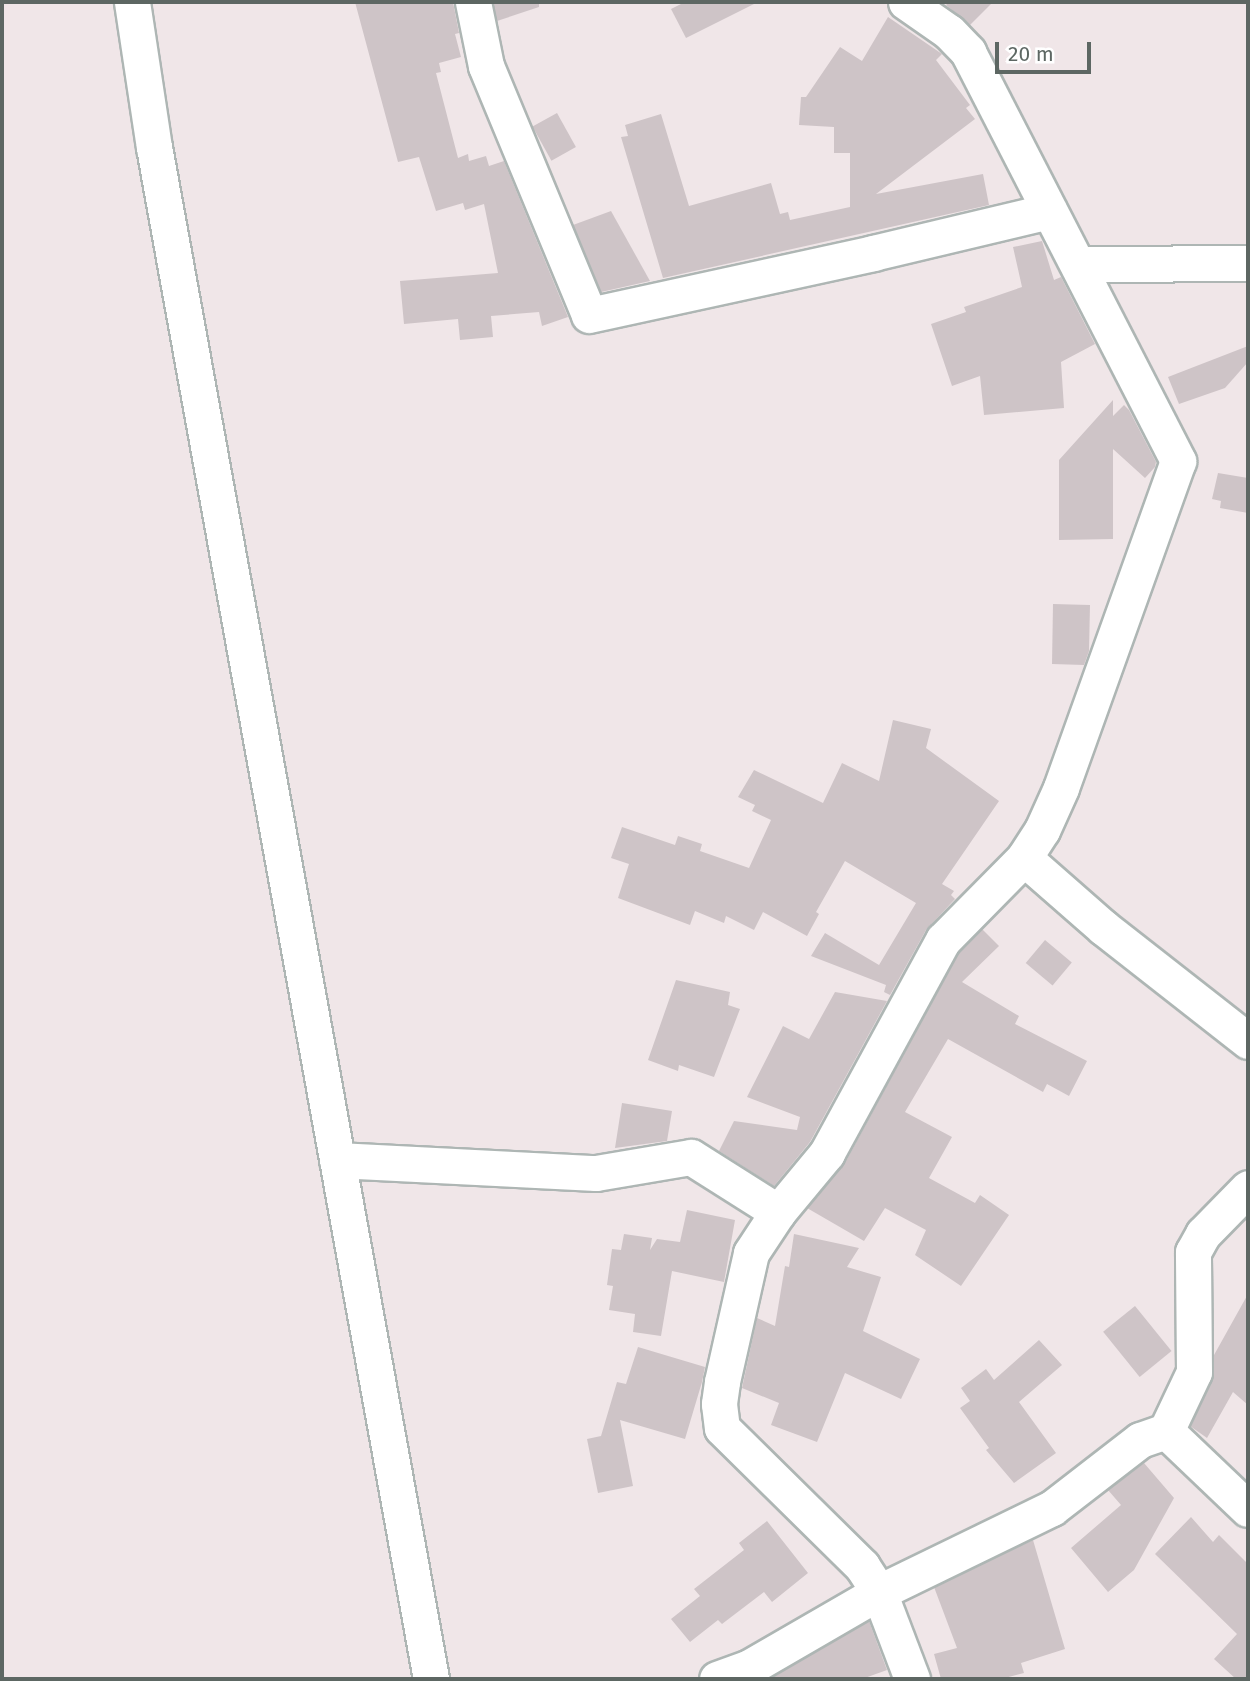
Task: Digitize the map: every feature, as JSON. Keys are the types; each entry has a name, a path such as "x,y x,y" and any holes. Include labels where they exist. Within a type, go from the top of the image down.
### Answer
{"street":[{"path":"132,2 154,147 431,1679"},
{"path":"474,2 486,66 589,315 873,253 1049,211"},
{"path":"906,2 949,32 968,52 1178,461 1061,788 1042,830 1024,858 943,940 827,1153 778,1212 751,1253 722,1382 719,1405 722,1428 862,1566 879,1592 912,1679"},
{"path":"1079,264 1248,263"},
{"path":"1024,858 1104,928 1248,1041"},
{"path":"337,1160 596,1173 691,1157 778,1212"},
{"path":"717,1679 748,1668 879,1592 1052,1508 1140,1440 1166,1431 1194,1372 1193,1252 1203,1234 1248,1188"},
{"path":"1166,1431 1248,1509"}],"building":[{"path":"355,2 453,2 459,33 455,34 461,57 439,63 441,72 436,73 458,158 468,154 469,161 486,156 489,166 504,161 568,317 542,326 539,312 491,316 493,337 460,340 458,319 404,324 400,281 498,273 484,204 465,210 463,203 436,211 419,157 398,162"},
{"path":"493,2 539,2 539,7 497,21"},
{"path":"685,2 758,2 686,38 671,9"},
{"path":"949,2 993,2 970,25 946,5"},
{"path":"888,17 942,54 936,60 970,105 966,108 975,119 876,194 983,174 989,205 663,278 621,137 628,136 625,125 661,114 689,206 771,183 780,214 788,212 790,220 850,207 850,153 834,153 834,127 799,125 801,97 806,97 840,47 862,61"},
{"path":"557,113 576,147 551,161 533,127"},
{"path":"611,211 650,281 601,292 573,225"},
{"path":"1042,241 1054,280 1061,277 1095,344 1061,362 1064,408 984,415 980,376 952,386 931,324 966,312 964,307 1022,287 1013,247"},
{"path":"1248,346 1248,362 1225,388 1179,404 1168,377"},
{"path":"1113,400 1113,416 1124,405 1129,410 1156,462 1155,467 1145,478 1113,449 1113,539 1059,540 1059,460"},
{"path":"1218,473 1248,478 1248,513 1220,508 1221,501 1212,499"},
{"path":"1053,604 1090,605 1089,651 1084,665 1052,664"},
{"path":"893,720 931,729 926,748 999,801 942,884 954,891 951,895 955,899 926,930 890,995 884,992 886,985 811,956 825,933 879,965 916,903 845,861 816,912 819,914 807,936 763,912 754,930 726,916 724,923 695,911 690,925 618,898 629,864 611,858 622,827 675,845 678,836 702,844 700,851 749,868 771,820 752,811 755,805 738,797 754,770 823,803 842,763 879,781"},
{"path":"982,929 999,946 962,982 1019,1016 1015,1024 1087,1061 1069,1096 1047,1084 1043,1092 948,1039 905,1112 952,1137 929,1178 975,1203 980,1195 1009,1215 961,1286 915,1255 926,1230 885,1208 864,1241 807,1208 845,1163 959,952"},
{"path":"1045,940 1072,962 1053,985 1026,963"},
{"path":"676,980 730,992 728,1005 740,1009 714,1077 679,1065 678,1071 648,1060"},
{"path":"835,992 887,1001 810,1142 774,1186 719,1151 734,1121 797,1130 800,1117 747,1097 783,1026 809,1039"},
{"path":"622,1103 672,1111 667,1141 615,1148"},
{"path":"687,1210 735,1220 724,1282 672,1271 661,1336 633,1332 635,1314 609,1310 613,1286 607,1285 612,1249 621,1250 624,1234 652,1238 650,1250 657,1239 680,1242"},
{"path":"794,1234 859,1248 847,1267 881,1277 863,1331 920,1359 901,1399 845,1373 817,1442 771,1425 779,1403 742,1388 757,1318 775,1326 785,1266 789,1267"},
{"path":"1248,1294 1248,1405 1233,1392 1207,1438 1190,1426 1212,1381 1214,1355"},
{"path":"1135,1306 1172,1351 1140,1377 1103,1332"},
{"path":"1039,1340 1062,1365 1019,1402 1056,1453 1014,1483 986,1450 989,1448 960,1408 970,1401 961,1388 986,1369 994,1380"},
{"path":"638,1347 705,1367 702,1382 685,1439 620,1420 633,1486 598,1493 587,1439 601,1436 617,1382 626,1384"},
{"path":"1144,1463 1174,1498 1134,1570 1108,1592 1071,1548 1121,1505 1108,1490"},
{"path":"1191,1517 1213,1542 1219,1535 1248,1564 1248,1679 1236,1679 1214,1659 1237,1634 1155,1554"},
{"path":"767,1521 808,1573 772,1602 764,1592 722,1624 718,1620 690,1642 671,1619 700,1596 694,1589 744,1550 739,1543"},
{"path":"1033,1540 1065,1649 1021,1663 1024,1673 1001,1679 941,1679 934,1654 957,1648 934,1587"},
{"path":"869,1621 887,1670 862,1679 769,1679"}]}
